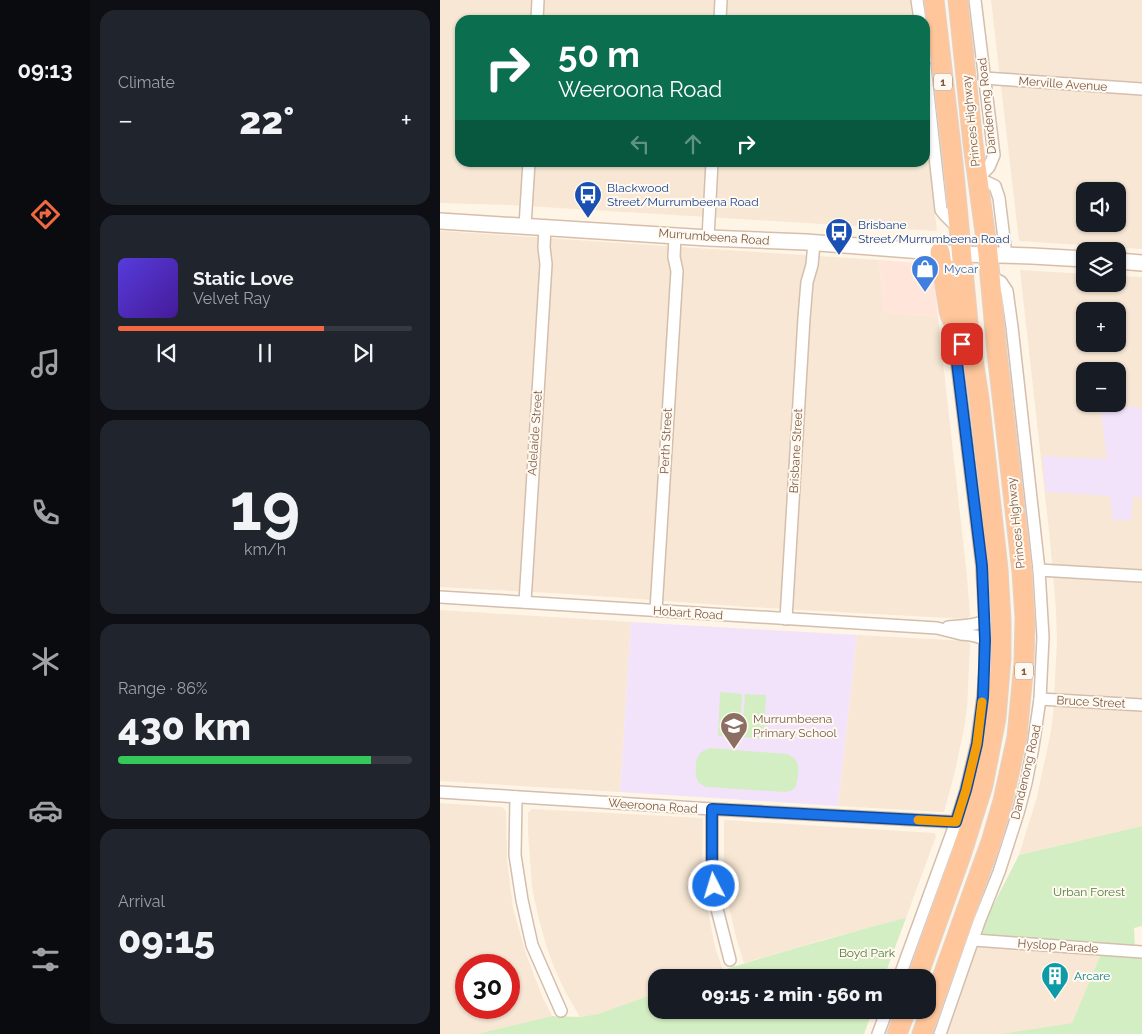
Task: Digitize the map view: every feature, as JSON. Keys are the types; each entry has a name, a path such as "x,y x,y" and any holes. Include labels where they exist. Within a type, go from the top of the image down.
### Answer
{"highway":[{"name":"Princes Highway","path":"934,0 936,88 959,229 979,398 1002,501"},
{"name":"Princes Highway","path":"922,1034 964,846 988,765 996,718 1001,658 998,569 1002,501 990,276 958,0"},
{"path":"940,252 948,311 951,319 961,330 970,334"},
{"name":"Princes Highway","path":"923,969 946,932"},
{"path":"897,1034 903,1019"}],"main road":[{"name":"Murrumbeena Road","path":"440,221 961,254 1076,259"},
{"path":"1126,262 1142,263"}],"street":[{"path":"537,15 538,0"},
{"path":"720,0 720,15"},
{"path":"917,0 919,15"},
{"name":"Dandenong Road","path":"975,0 994,155 989,167 978,178"},
{"path":"930,76 936,88"},
{"name":"Merville Avenue","path":"984,78 1142,89"},
{"path":"525,226 529,167"},
{"path":"708,238 712,167"},
{"path":"978,178 995,186 999,198 1006,255"},
{"name":"Adelaide Street","path":"525,602 546,264 544,248 548,227"},
{"name":"Perth Street","path":"656,610 677,271 674,257 679,235"},
{"name":"Brisbane Street","path":"786,620 807,282 805,265 810,243"},
{"name":"Dandenong Road","path":"908,969 946,932 979,922 999,872 1018,813 1029,765 1040,699 1043,637 1039,570 1002,501"},
{"name":"Dandenong Road","path":"940,1034 946,932 956,822 977,744 983,697 985,621 982,566 1002,501"},
{"path":"1039,570 1142,576"},
{"name":"Hobart Road","path":"440,597 937,628 978,636 985,640"},
{"name":"Hobart Road","path":"937,628 978,624 985,621"},
{"name":"Bruce Street","path":"1040,699 1142,705"},
{"name":"Weeroona Road","path":"440,792 956,822"},
{"path":"516,797 516,855 522,900 532,945 560,1012"},
{"path":"712,809 712,867 716,905 730,960"},
{"name":"Hyslop Parade","path":"946,932 1142,952"},
{"path":"878,1034 884,1019"}],"shaded area":[{"path":"440,0 910,0 912,15 455,15 455,167 929,167 937,231 510,205 440,203"},
{"path":"991,0 1142,0 1142,249 1126,248 1126,242 1076,242 1076,245 1019,241"},
{"path":"440,231 879,260 884,313 938,317 970,616 966,619 440,587"},
{"path":"879,260 932,264 938,317 884,313"},
{"path":"1020,270 1076,273 1076,292 1126,292 1126,276 1142,277 1142,826 1019,855 1037,797 1050,736 1053,716 1057,642 1056,610"},
{"path":"1126,407 1142,408 1142,497 1133,497 1131,520 1113,520 1110,496 1046,492 1043,456 1107,459 1101,412 1126,412"},
{"path":"440,610 631,622 620,792 440,781"},
{"name":"Murrumbeena Primary School","path":"631,622 857,635 838,806 620,792"},
{"path":"857,635 967,641 970,644 967,708 964,729 944,812 838,806"},
{"path":"440,803 502,807 506,811 507,860 513,908 526,954 552,1016 476,1034 440,1034"},
{"path":"532,809 703,818 702,868 706,901 715,947 723,969 648,969 648,996 598,1014 580,1017 554,967 538,916 532,887 528,813"},
{"path":"724,820 934,833 936,836 906,918 744,963 730,911 726,885"},
{"path":"976,943 1102,951 1072,1023 1000,1034 945,1034"}],"green space":[{"path":"720,692 742,694 740,737 718,736"},
{"path":"745,694 766,695 764,739 742,737"},
{"path":"710,748 787,754 797,763 796,786 791,791 784,792 706,787 700,784 698,780 696,762 699,754"},
{"name":"Urban Forest","path":"1142,826 1142,926 1134,928 1135,947 979,938 985,921 1019,855"},
{"name":"Boyd Park","path":"906,918 887,969 726,969"},
{"path":"1102,951 1142,953 1142,1034 1000,1034 1072,1023"},
{"path":"648,996 648,1019 870,1019 864,1034 476,1034 552,1016 580,1017 598,1014"}],"slow traffic":[{"path":"918,820 956,822 977,744 982,702"}],"place":[{"name":"Blackwood Street/Murrumbeena Road","path":"588,219"},
{"name":"Brisbane Street/Murrumbeena Road","path":"839,256"},
{"name":"Mycar","path":"925,293"},
{"name":"Murrumbeena Primary School","path":"734,750"},
{"name":"Arcare","path":"1055,1000"}],"route":[{"path":"714,886 712,867 712,809 956,822 977,744 983,697 985,640 982,566 957,363 959,347 962,344"}]}
